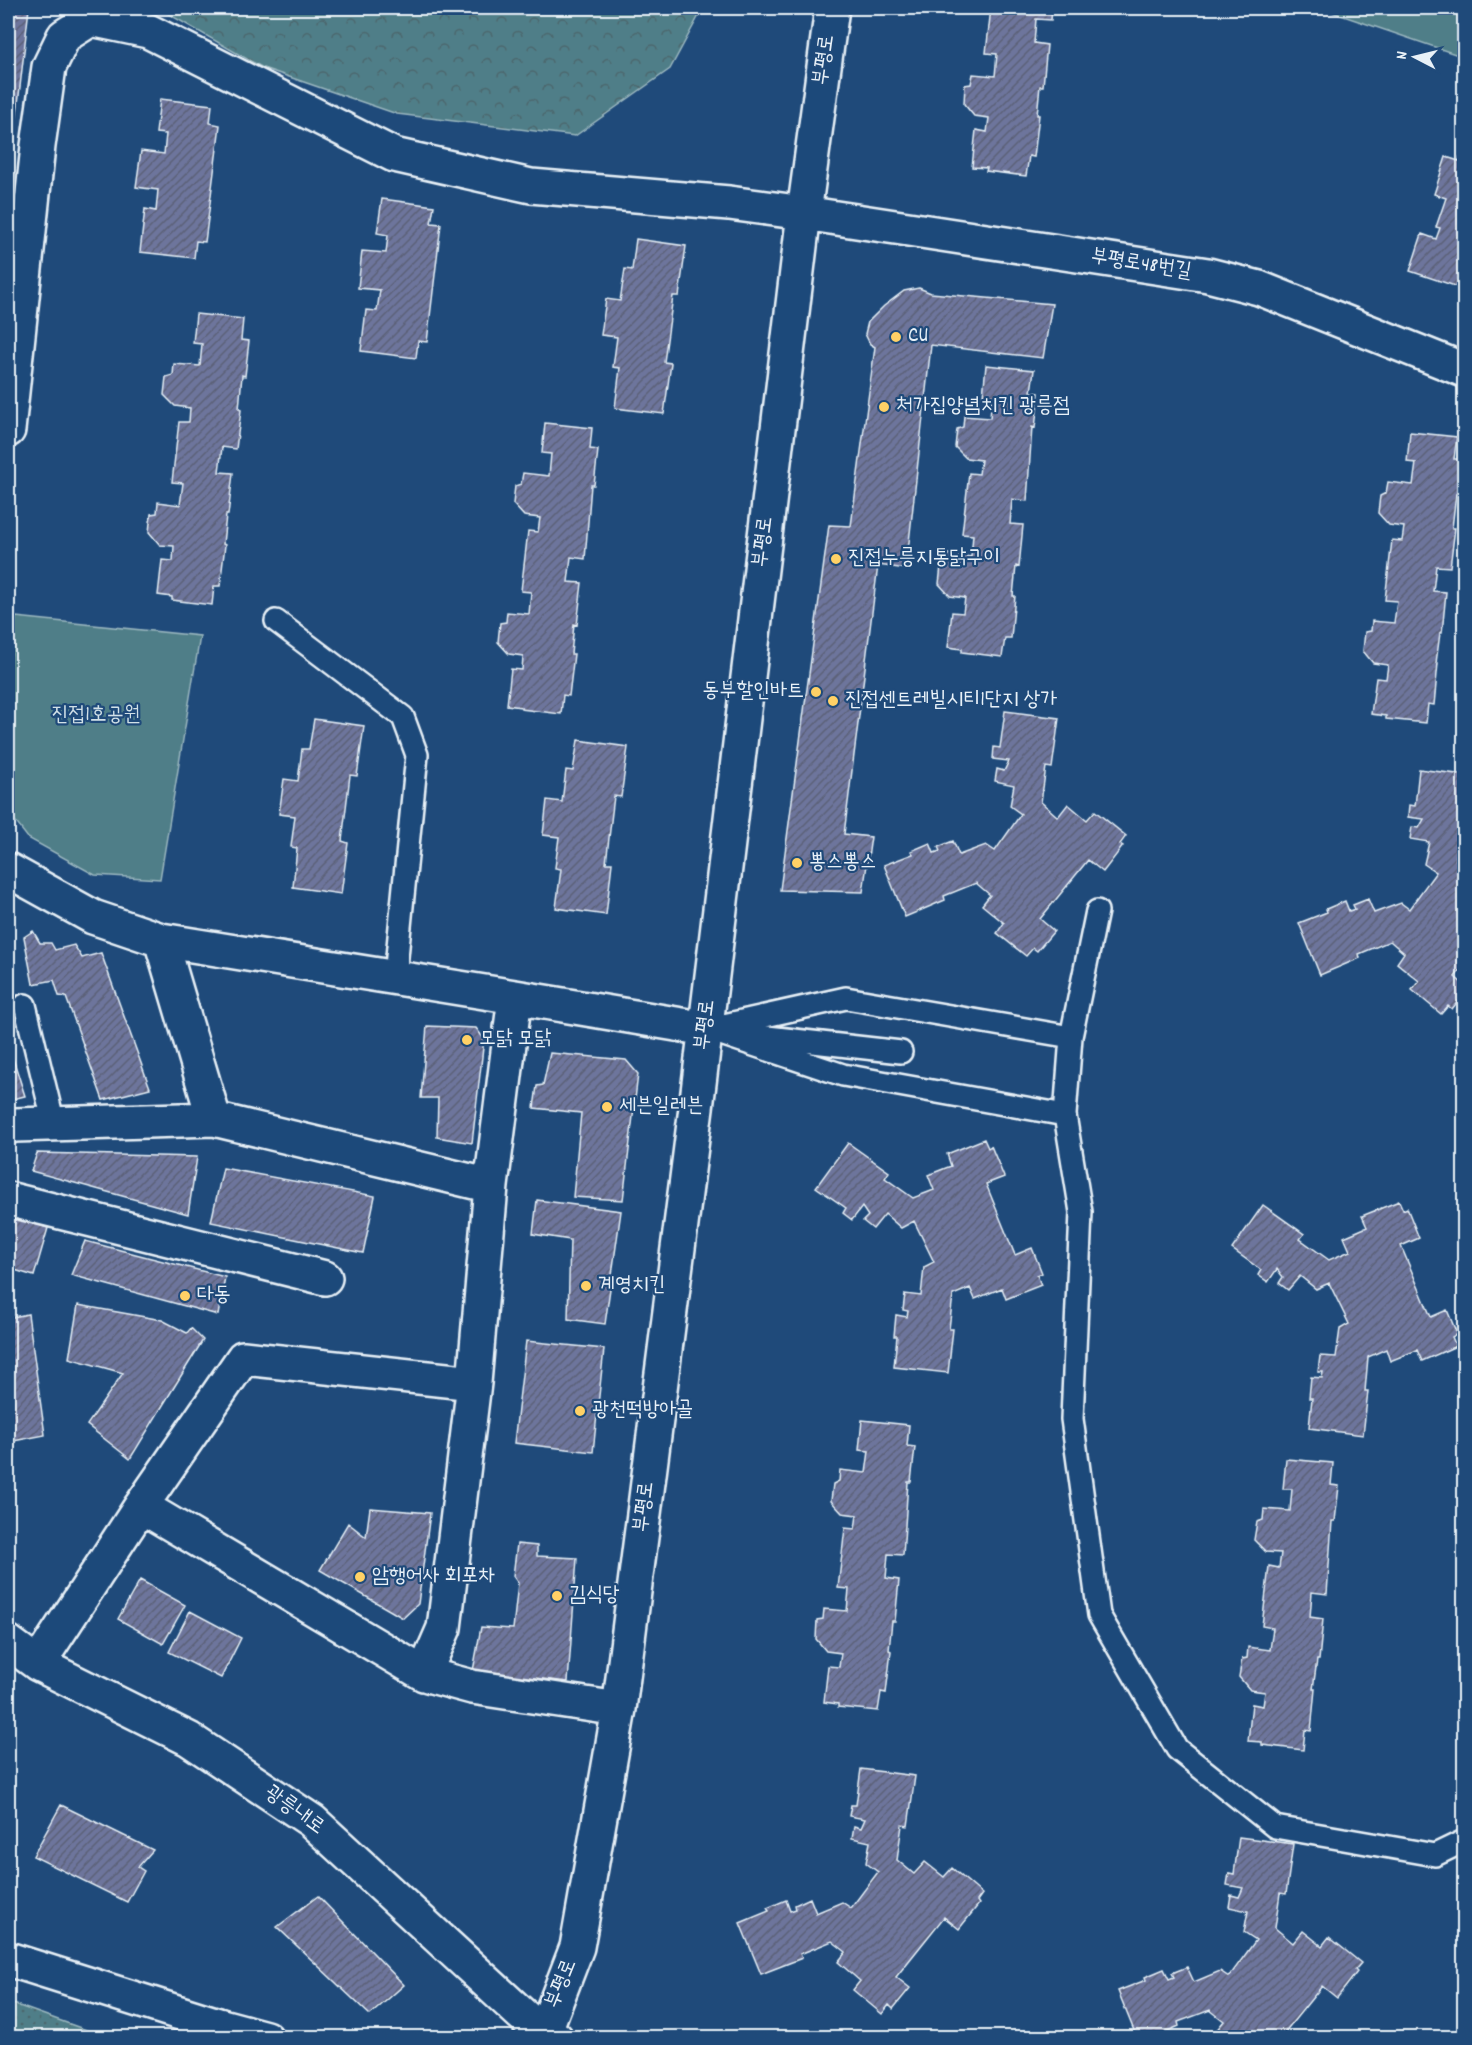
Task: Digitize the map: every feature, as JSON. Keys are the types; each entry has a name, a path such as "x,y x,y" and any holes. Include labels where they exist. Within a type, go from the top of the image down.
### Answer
{"street":[{"name":"부평로","path":"544,2036 577,1947 620,1709 706,1029 804,213 832,8"},
{"name":"부평로48번길","path":"8,430 38,147 49,67 64,36 92,18 148,31 394,155 531,186 729,203 1208,275 1259,288 1464,370"},
{"path":"8,870 93,917 161,940 706,1029"},
{"path":"161,940 214,1119"},
{"path":"424,1674 444,1628 474,1383 491,1186 515,997"},
{"path":"8,1127 214,1119 491,1186"},
{"path":"8,1199 325,1278"},
{"path":"38,1664 141,1506 243,1358 474,1383"},
{"path":"141,1506 424,1674 472,1687 620,1709"},
{"name":"광릉내로","path":"8,1642 38,1664 189,1739 312,1821 544,2036"},
{"path":"8,1959 218,2025 266,2037"}],"lane":[{"path":"276,621 403,717 417,755 395,977"},
{"path":"1097,911 1071,1037 1065,1115 1081,1212 1072,1419 1099,1615 1177,1749 1275,1827 1436,1855 1464,1841"},
{"path":"706,1029 846,998 1071,1037"},
{"path":"25,1005 54,1124"},
{"path":"706,1029 901,1052"},
{"path":"706,1029 843,1075 1065,1115"}],"green space":[{"path":"158,8 703,8 670,69 575,136 397,114 263,68"},
{"path":"1320,8 1464,8 1464,57"},
{"name":"진접1호공원","path":"16,617 200,636 160,879 95,875 28,838 8,812 8,683"},
{"path":"8,2002 106,2037 8,2037"}],"building":[{"path":"8,8 29,8 8,191"},
{"path":"991,8 1052,8 1051,20 1036,19 1034,43 1047,45 1043,86 1040,86 1034,157 1029,156 1026,176 972,167 976,130 987,132 989,118 974,116 964,104 965,85 971,84 973,74 995,76 997,54 986,53"},
{"path":"8,10 13,15 8,81"},
{"path":"160,99 212,105 210,123 220,125 205,242 196,241 194,258 140,252 145,209 156,211 158,190 136,187 141,151 164,154 166,134 156,133"},
{"path":"1464,146 1464,289 1410,271 1422,234 1436,239 1440,228 1436,227 1446,198 1434,194 1446,157 1459,161"},
{"path":"382,199 434,206 431,223 441,224 427,342 418,341 416,358 361,351 366,310 377,311 380,290 358,288 362,251 386,253 388,235 377,233"},
{"path":"636,239 686,246 679,296 673,296 664,362 671,363 664,414 615,408 620,368 613,367 617,337 601,335 606,299 620,301 625,269 632,270"},
{"name":"진접센트레빌시티1단지 상가","path":"919,288 931,293 1052,304 1043,358 931,345 906,569 878,565 844,834 871,837 863,892 780,890 829,525 851,526 875,347 870,344 865,334 868,322 884,306 904,291"},
{"path":"196,314 243,319 241,340 249,341 245,376 242,375 239,409 241,410 236,449 222,447 219,472 233,473 228,515 226,515 220,586 214,586 212,605 172,600 172,597 158,595 162,560 173,561 174,546 160,545 149,532 151,514 157,513 158,502 180,505 183,483 172,482 179,422 189,422 190,408 175,406 164,395 166,377 173,375 174,364 200,366 202,344 193,343"},
{"path":"986,365 1034,370 1031,392 1039,393 1035,428 1032,427 1027,501 1012,499 1010,524 1023,525 1019,567 1016,566 1011,638 1005,638 1002,657 962,652 962,649 948,647 952,612 963,613 965,598 950,596 939,584 941,566 947,565 948,554 971,557 973,535 962,534 969,473 979,474 981,460 966,458 955,447 957,429 963,427 964,416 990,418 992,396 983,396"},
{"path":"545,423 592,428 590,449 598,450 594,485 591,485 585,559 571,557 568,582 582,583 577,625 574,624 571,654 574,654 569,696 563,695 561,714 507,705 511,669 522,670 523,656 509,654 498,642 500,623 506,622 507,612 529,614 531,592 521,591 528,531 538,532 540,518 524,516 513,504 515,486 521,484 523,473 549,476 551,454 542,453"},
{"path":"1410,432 1457,437 1454,459 1462,459 1459,495 1456,494 1452,528 1455,528 1450,567 1436,566 1433,591 1446,592 1436,663 1438,663 1434,705 1428,704 1426,723 1386,719 1386,716 1371,714 1376,678 1386,679 1388,665 1373,663 1363,651 1365,632 1371,631 1372,621 1394,623 1397,601 1385,600 1392,540 1402,541 1404,527 1389,525 1378,513 1380,496 1386,493 1388,482 1413,485 1416,463 1407,462"},
{"path":"1005,711 1059,718 1052,768 1046,767 1041,802 1058,817 1068,804 1087,820 1095,811 1126,836 1120,844 1123,846 1103,872 1088,860 1040,919 1054,931 1037,951 1033,948 1026,956 997,933 1004,923 982,905 990,895 976,883 944,896 945,900 905,917 884,865 913,854 911,851 930,843 934,853 940,851 938,847 953,841 959,855 986,845 995,851 1021,814 1010,806 1014,785 995,781 997,769 1004,771 1009,761 993,759 994,747 1000,748"},
{"path":"314,719 364,726 357,776 350,775 342,841 348,843 341,894 293,887 297,848 291,847 295,816 279,814 284,779 298,781 302,749 309,749"},
{"path":"578,740 628,747 621,797 614,796 606,863 612,863 606,915 556,908 561,869 555,868 559,837 543,835 547,800 562,802 566,770 573,771"},
{"path":"1419,769 1464,775 1464,826 1460,825 1456,860 1464,867 1464,965 1455,977 1464,985 1464,994 1452,1009 1448,1006 1441,1014 1412,990 1419,981 1397,963 1404,953 1390,941 1359,954 1360,958 1320,975 1299,923 1327,912 1326,909 1345,901 1349,911 1355,909 1353,905 1368,899 1374,913 1401,903 1409,909 1436,872 1424,864 1429,842 1410,839 1412,827 1419,828 1424,819 1408,817 1409,805 1415,806"},
{"path":"33,931 40,943 51,943 55,950 74,945 82,958 101,953 150,1088 103,1100 66,997 59,996 54,980 33,984 24,937"},
{"path":"427,1026 476,1028 484,1039 472,1143 437,1137 438,1098 421,1098"},
{"path":"8,1043 25,1096 8,1100"},
{"path":"550,1053 626,1060 638,1074 623,1200 573,1197 581,1113 534,1108 537,1086 543,1085"},
{"path":"984,1139 988,1148 991,1146 1004,1177 986,1184 1015,1255 1032,1248 1042,1273 1037,1275 1041,1285 1006,1299 1002,1288 975,1299 970,1288 953,1295 949,1329 953,1329 948,1373 894,1367 897,1336 894,1336 896,1315 907,1317 908,1311 903,1310 905,1294 921,1296 924,1267 934,1262 914,1221 901,1228 885,1214 873,1229 863,1221 868,1216 862,1207 852,1220 843,1213 846,1208 816,1187 848,1143 889,1172 885,1178 913,1198 934,1190 928,1175 951,1166 947,1154"},
{"path":"37,1153 197,1157 188,1214 31,1171"},
{"path":"223,1168 375,1196 363,1253 211,1222"},
{"path":"537,1200 621,1211 605,1324 568,1319 570,1240 533,1234"},
{"path":"1399,1201 1403,1210 1407,1208 1419,1238 1401,1246 1431,1317 1447,1310 1457,1334 1452,1337 1456,1346 1422,1361 1417,1350 1390,1361 1386,1349 1368,1357 1365,1391 1368,1391 1363,1435 1309,1428 1312,1398 1309,1398 1311,1377 1322,1378 1323,1372 1318,1372 1320,1356 1336,1357 1340,1329 1349,1324 1329,1283 1316,1289 1300,1276 1288,1290 1279,1283 1283,1277 1277,1269 1268,1282 1258,1275 1261,1270 1232,1249 1263,1205 1304,1234 1300,1239 1329,1260 1350,1251 1344,1237 1367,1227 1362,1216"},
{"path":"8,1215 48,1228 34,1276 8,1268"},
{"name":"다동","path":"85,1241 225,1277 218,1315 71,1275"},
{"path":"78,1305 162,1320 187,1333 191,1328 203,1340 130,1459 87,1425 123,1373 69,1358"},
{"path":"28,1314 45,1435 8,1442 8,1318"},
{"path":"526,1341 604,1349 593,1452 514,1443"},
{"path":"862,1420 909,1425 907,1446 915,1447 911,1482 908,1482 903,1555 888,1554 886,1578 899,1580 895,1621 892,1621 886,1693 881,1692 878,1711 838,1707 838,1704 824,1702 828,1666 839,1667 841,1653 826,1651 816,1639 817,1620 823,1619 824,1609 847,1611 849,1589 838,1588 845,1528 855,1529 857,1515 842,1513 831,1501 833,1484 839,1481 840,1470 866,1473 869,1451 859,1450"},
{"path":"1286,1459 1333,1463 1331,1485 1339,1486 1335,1521 1332,1521 1327,1594 1312,1592 1310,1617 1323,1619 1319,1660 1317,1660 1313,1689 1315,1689 1311,1731 1305,1730 1303,1750 1248,1741 1252,1704 1263,1706 1265,1692 1250,1690 1239,1677 1242,1659 1247,1658 1248,1647 1270,1650 1273,1628 1262,1626 1269,1566 1279,1568 1281,1553 1266,1552 1254,1540 1257,1522 1263,1520 1264,1509 1290,1511 1292,1489 1283,1489"},
{"path":"370,1508 430,1513 418,1604 403,1618 320,1570 348,1523 366,1537"},
{"path":"517,1544 537,1546 537,1556 577,1558 568,1682 473,1671 481,1627 513,1629 518,1583 513,1576"},
{"path":"140,1580 185,1605 163,1644 118,1619"},
{"path":"190,1611 241,1638 221,1678 169,1652"},
{"path":"861,1769 915,1776 908,1826 902,1825 897,1860 914,1874 925,1862 944,1877 952,1868 982,1894 977,1901 979,1904 959,1929 944,1917 896,1977 910,1988 893,2009 889,2005 882,2014 853,1990 860,1981 838,1962 846,1952 832,1941 800,1954 802,1958 761,1974 740,1923 769,1911 767,1908 786,1900 790,1911 796,1909 795,1905 810,1898 816,1913 842,1902 851,1908 878,1872 866,1863 870,1842 852,1838 854,1826 861,1828 865,1819 849,1816 851,1805 856,1805"},
{"path":"61,1805 153,1850 138,1867 144,1871 127,1902 33,1856"},
{"path":"1239,1837 1293,1844 1286,1894 1280,1893 1275,1928 1293,1943 1303,1931 1322,1946 1329,1937 1361,1963 1355,1970 1357,1972 1337,1998 1322,1986 1280,2038 1224,2038 1216,2031 1224,2021 1210,2010 1178,2022 1179,2026 1152,2038 1137,2038 1118,1991 1146,1980 1145,1977 1164,1969 1169,1979 1174,1977 1172,1973 1187,1967 1194,1982 1220,1971 1229,1977 1256,1940 1244,1932 1248,1911 1229,1907 1231,1895 1239,1897 1243,1888 1227,1885 1229,1873 1234,1874"},
{"path":"318,1896 404,1985 370,2015 277,1927"}],"place":[{"name":"CU","path":"896,337"},
{"name":"처가집양념치킨 광릉점","path":"884,407"},
{"name":"진접누릉지통닭구이","path":"836,559"},
{"name":"동부할인바트","path":"816,692"},
{"name":"진접센트레빌시티1단지 상가","path":"833,701"},
{"name":"뽕스뽕스","path":"797,863"},
{"name":"모닭 모닭","path":"467,1040"},
{"name":"세븐일레븐","path":"607,1107"},
{"name":"계영치킨","path":"586,1286"},
{"name":"다동","path":"185,1296"},
{"name":"광천떡방아골","path":"580,1411"},
{"name":"암행어사 회포차","path":"360,1577"},
{"name":"김식당","path":"557,1596"}]}
